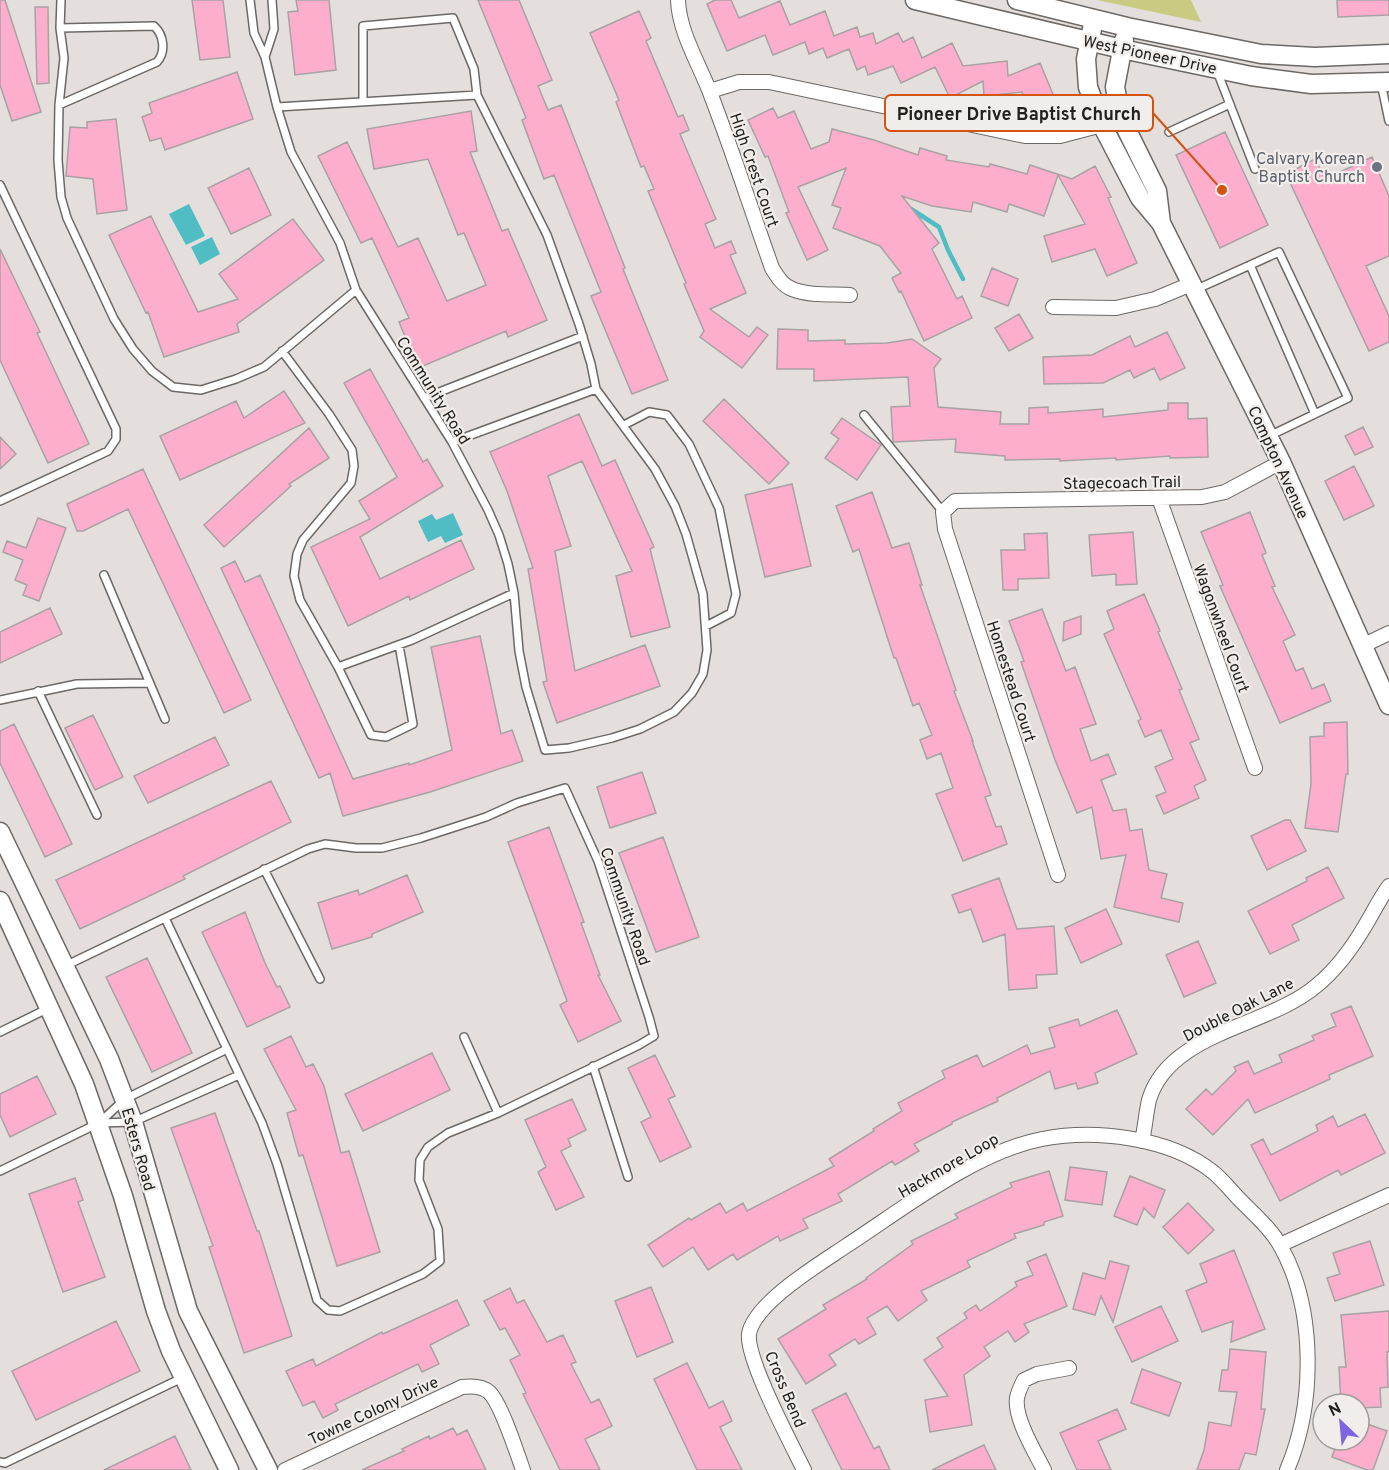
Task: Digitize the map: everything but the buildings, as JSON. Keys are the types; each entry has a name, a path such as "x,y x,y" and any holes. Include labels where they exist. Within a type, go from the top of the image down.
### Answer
{"main road":[{"name":"West Pioneer Drive","path":"915,0 1122,50 1251,76 1311,84 1385,82"},
{"name":"West Pioneer Drive","path":"1017,0 1127,27 1261,54 1315,57 1389,54"},
{"name":"Compton Avenue","path":"1095,19 1086,66 1088,87 1102,125 1140,198 1161,223 1281,462 1389,705"},
{"name":"Compton Avenue","path":"1127,27 1115,87 1121,118 1157,191 1161,223"},
{"name":"Esters Road","path":"0,832 89,1015 125,1099 188,1311 268,1470"},
{"name":"Esters Road","path":"0,901 84,1084 123,1196 156,1311 171,1351 228,1470"}],"street":[{"name":"High Crest Court","path":"678,0 688,41 710,91 772,268 781,281 790,288 804,292 850,295"},
{"path":"710,91 739,82 769,82 1025,136 1060,136 1102,125"},
{"path":"1053,307 1116,308 1193,287"},
{"name":"Stagecoach Trail","path":"943,512 955,501 1202,497 1225,492 1281,462"},
{"name":"Wagonwheel Court","path":"1159,498 1255,768"},
{"name":"Homestead Court","path":"943,512 945,529 1058,875"},
{"path":"1362,646 1389,633"},
{"name":"Double Oak Lane","path":"1142,1141 1149,1100 1158,1082 1169,1068 1196,1046 1279,1010 1315,987 1348,951 1389,886"},
{"name":"Hackmore Loop","path":"755,1319 774,1298 802,1275 932,1190 1009,1148 1043,1139 1095,1135 1142,1141 1177,1150 1212,1172 1267,1227 1280,1245 1295,1279 1301,1301 1308,1362 1304,1405 1287,1470"},
{"path":"1280,1245 1389,1195"},
{"name":"Cross Bend","path":"755,1319 749,1334 751,1350 760,1378 804,1470"},
{"path":"1044,1470 1027,1436 1017,1408 1017,1399 1024,1380 1037,1374 1069,1368"},
{"name":"Towne Colony Drive","path":"285,1470 462,1387 476,1386 489,1392 502,1416 523,1470"}],"lane":[{"path":"61,0 60,28 64,58 59,105 58,160 61,197 67,218 114,319 133,349 152,371 173,387 201,390 236,379 264,367 356,290"},
{"name":"Community Road","path":"250,0 254,33 265,57 291,152 340,243 356,290 452,442 499,535 514,593 519,651 526,687 545,750 569,748 612,738 640,729 674,712 692,693 703,674 707,650 706,626"},
{"path":"265,57 274,29 272,0"},
{"path":"363,102 363,27 453,18 474,69 477,95 547,235 583,336 596,389 655,469 675,506 703,594 706,626 731,613 736,594 718,508 689,444 668,415 649,412 624,425"},
{"path":"59,105 157,62 162,56 163,48 159,31 154,26 60,28"},
{"path":"1216,69 1255,169"},
{"path":"1385,82 1389,121"},
{"path":"277,107 477,95"},
{"path":"1168,132 1230,104"},
{"path":"0,186 116,429 116,440 108,451 0,501"},
{"path":"1193,287 1279,252 1348,398 1268,436"},
{"path":"1250,265 1315,414"},
{"path":"424,398 583,336"},
{"path":"282,351 329,414 352,450 354,466 351,483 303,540 297,554 294,576 300,600 338,667 371,735 386,737 413,724 399,645"},
{"path":"452,442 596,389"},
{"path":"864,415 943,512"},
{"path":"104,575 165,719"},
{"path":"338,667 399,645 514,593"},
{"path":"0,700 77,684 149,683"},
{"path":"38,691 97,815"},
{"name":"Community Road","path":"264,869 308,849 325,844 356,848 382,848 421,838 486,817 538,795 565,788 598,861 650,1017 654,1036 593,1066"},
{"path":"65,966 264,869 320,979"},
{"path":"165,918 262,1123 277,1164 316,1300 328,1310 340,1311 423,1274 441,1261 438,1229 419,1180 420,1160 428,1147 448,1133 498,1113 593,1066 628,1177"},
{"path":"0,1032 50,1008"},
{"path":"464,1037 498,1113"},
{"path":"0,1171 99,1123 125,1099 227,1049"},
{"path":"99,1123 133,1122 239,1075"},
{"path":"0,1462 5,1463 184,1377"}],"green space":[{"path":"1097,0 1191,0 1201,22"}],"water":[{"path":"189,204 205,236 186,245 169,214"},
{"path":"212,237 220,254 200,265 191,247"},
{"path":"453,513 463,535 445,543 441,536 428,542 418,521 432,514 436,520"}],"waterway":[{"path":"911,209 939,227 963,279"}],"place":[{"name":"Calvary Korean Baptist Church","path":"1377,167"},
{"name":"Pioneer Drive Baptist Church","path":"1222,190"}]}
